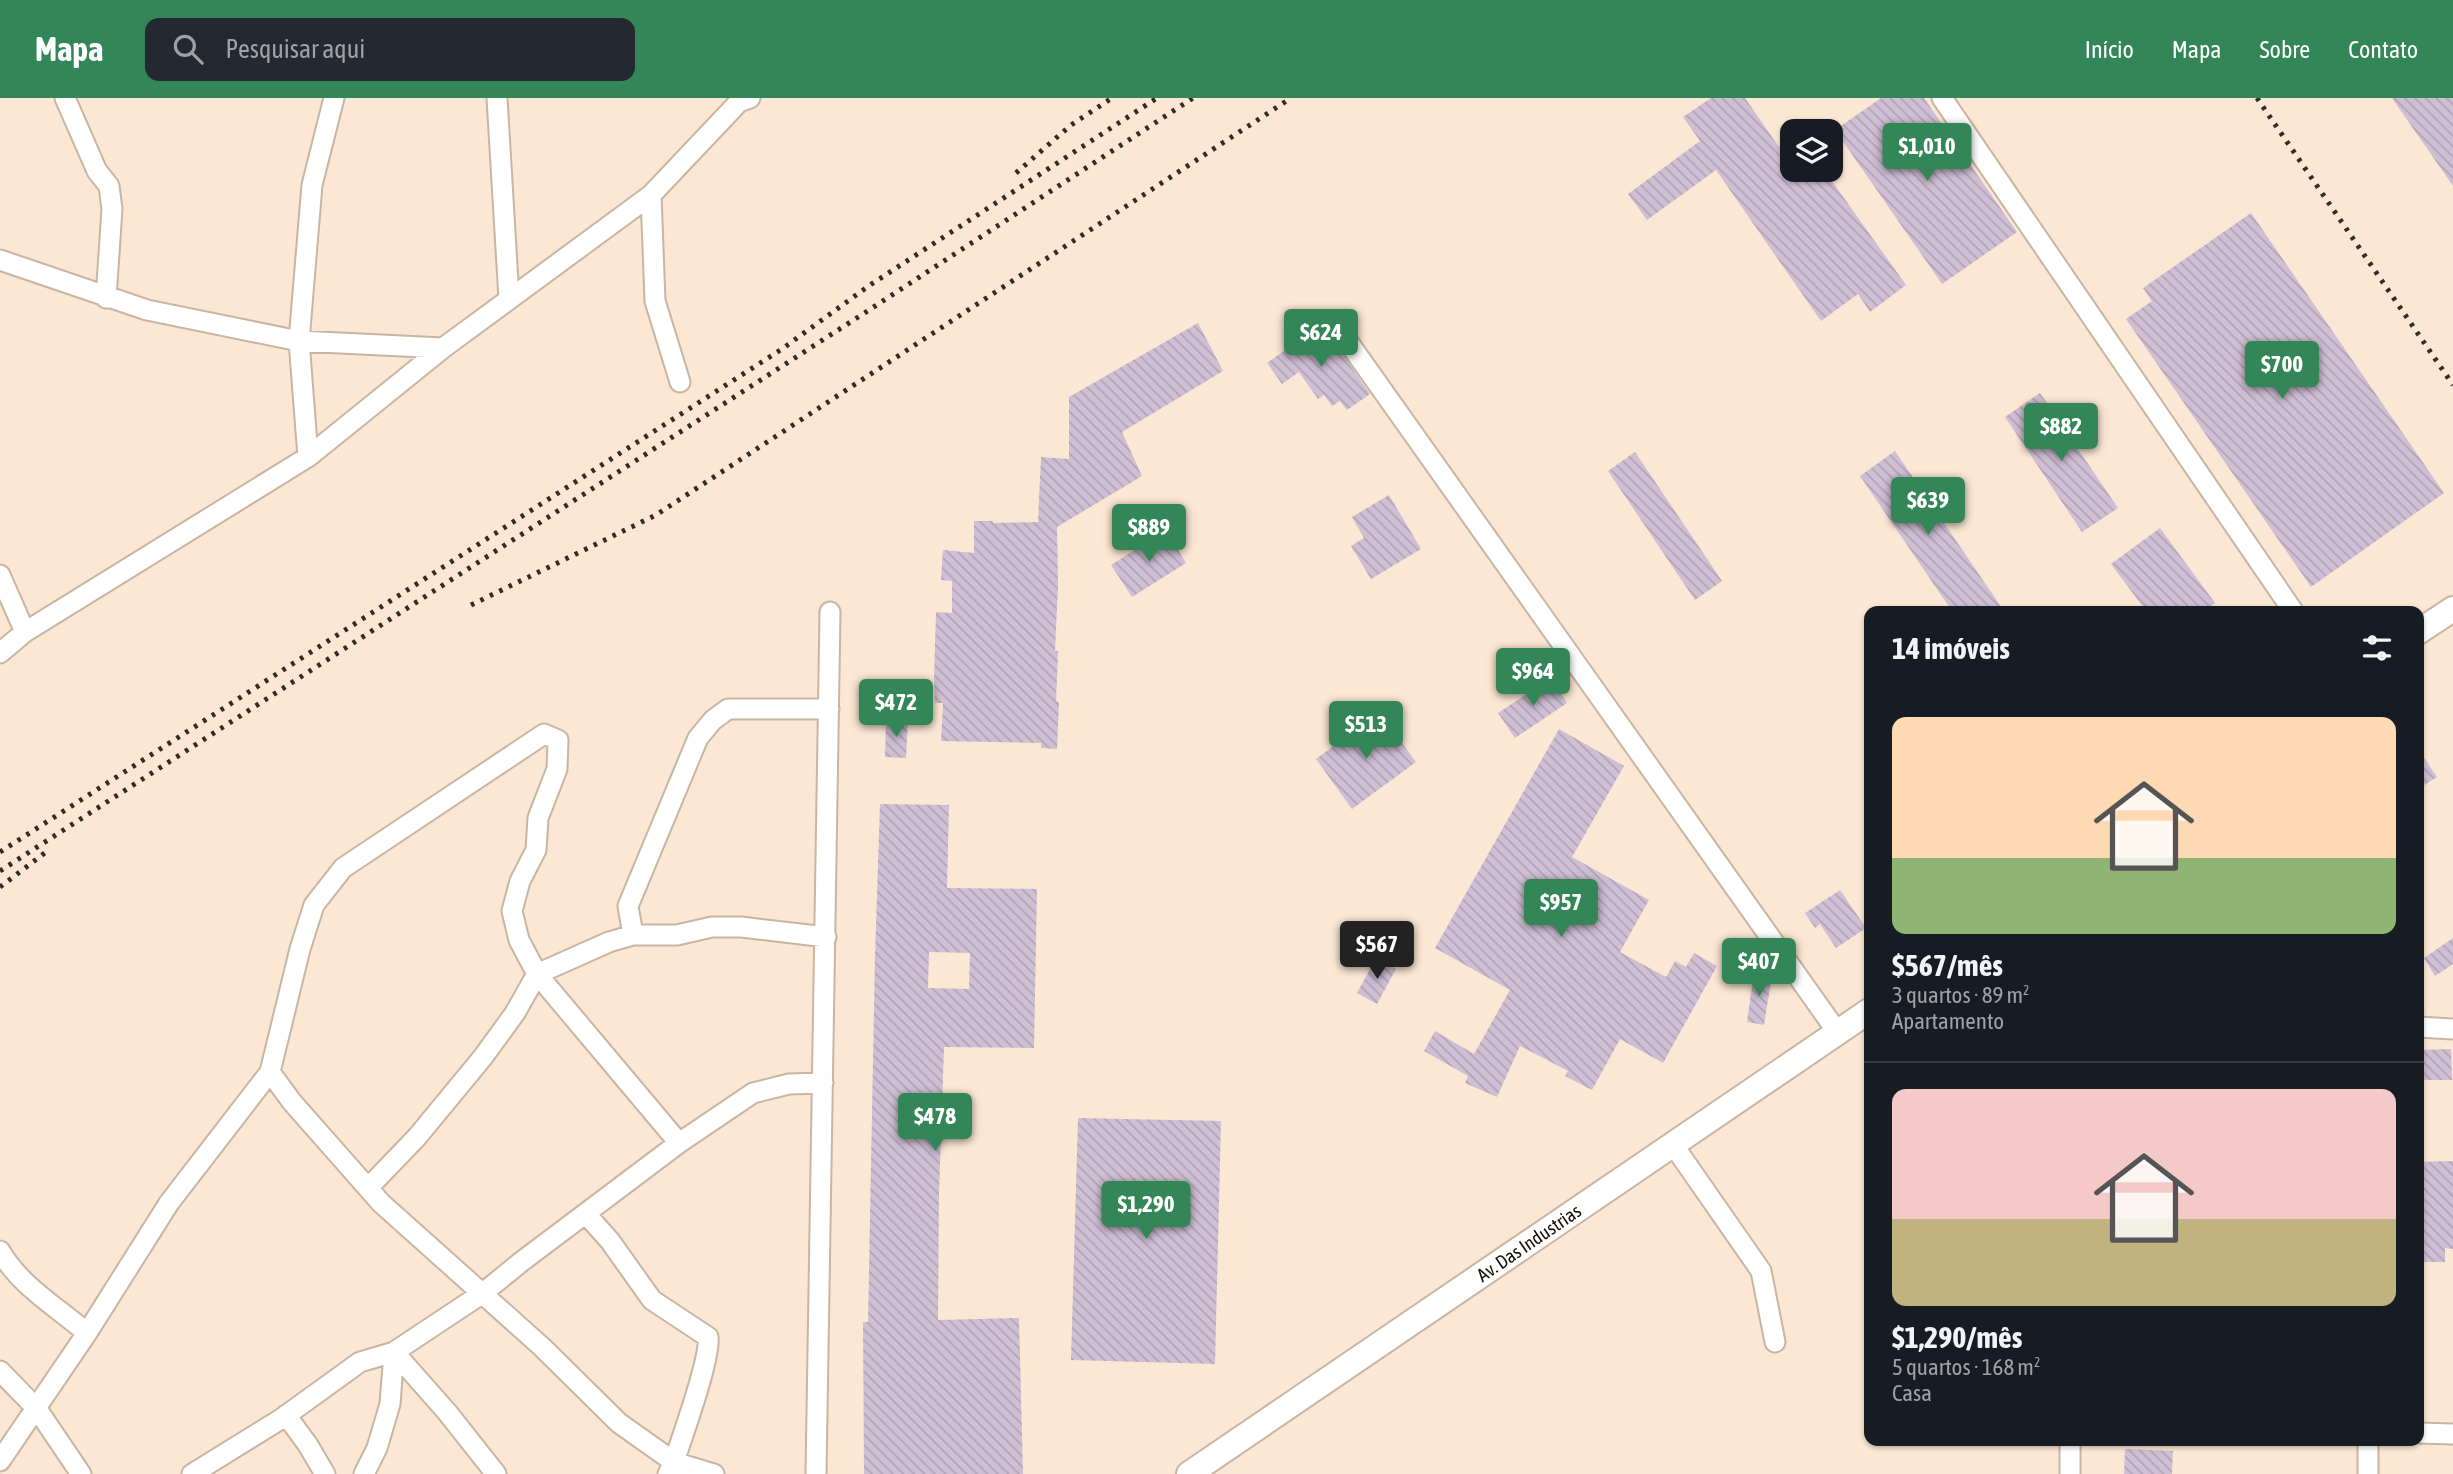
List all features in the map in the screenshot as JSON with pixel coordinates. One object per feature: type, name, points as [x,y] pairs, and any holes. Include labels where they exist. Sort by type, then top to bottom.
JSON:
[{"type":"main road","points":[[2424,628],[2453,609]]},
{"type":"main road","name":"Av. Das Industrias","points":[[1189,1474],[1864,1015]]},
{"type":"street","points":[[65,98],[97,171],[109,186],[112,209],[106,298]]},
{"type":"street","points":[[308,457],[299,341],[312,185],[334,98]]},
{"type":"street","points":[[497,98],[509,299]]},
{"type":"street","points":[[0,653],[24,632],[308,457],[443,348],[651,195],[739,102],[750,98]]},
{"type":"street","points":[[1942,98],[2290,606]]},
{"type":"street","points":[[651,195],[655,301],[680,382]]},
{"type":"street","points":[[0,260],[147,310],[299,341],[443,348]]},
{"type":"street","points":[[1334,322],[1838,1033]]},
{"type":"street","points":[[0,575],[24,632]]},
{"type":"street","points":[[816,1474],[830,612]]},
{"type":"street","points":[[634,935],[628,905],[698,738],[713,720],[729,709],[829,709]]},
{"type":"street","points":[[0,1461],[87,1333],[169,1203],[270,1072],[300,949],[314,905],[344,868],[544,734],[558,740],[557,768],[538,818],[536,850],[520,881],[512,911],[519,940],[537,974],[679,1143]]},
{"type":"street","points":[[368,1188],[417,1138],[483,1057],[515,1013],[537,974],[608,942],[634,935],[677,935],[712,928],[741,927],[825,937]]},
{"type":"street","points":[[2424,1027],[2453,1029]]},
{"type":"street","points":[[270,1072],[292,1102],[381,1203],[542,1347],[619,1423],[671,1468],[714,1474]]},
{"type":"street","points":[[192,1474],[286,1415],[360,1362],[394,1352],[482,1293],[679,1143],[754,1093],[789,1084],[823,1083]]},
{"type":"street","points":[[1674,1146],[1761,1271],[1775,1342]]},
{"type":"street","points":[[586,1214],[610,1241],[652,1300],[708,1337],[700,1376],[671,1468]]},
{"type":"street","points":[[0,1251],[24,1283],[87,1333]]},
{"type":"street","points":[[364,1474],[377,1448],[390,1404],[394,1352]]},
{"type":"street","points":[[394,1352],[447,1412],[496,1474]]},
{"type":"street","points":[[0,1371],[37,1409],[81,1474]]},
{"type":"street","points":[[286,1415],[325,1474]]},
{"type":"street","points":[[2424,1433],[2453,1434]]},
{"type":"street","points":[[2070,1446],[2070,1474]]},
{"type":"street","points":[[2368,1446],[2368,1474]]},
{"type":"building","points":[[1711,98],[1745,98],[1780,146],[1780,182],[1833,182],[1906,285],[1870,312],[1858,294],[1821,321],[1716,170],[1647,220],[1628,194],[1700,141],[1683,117]]},
{"type":"building","points":[[1881,98],[1924,98],[2017,232],[1942,284],[1843,142],[1843,124]]},
{"type":"building","points":[[2392,98],[2453,98],[2453,186]]},
{"type":"building","points":[[2251,213],[2444,493],[2311,587],[2126,319],[2152,301],[2143,288]]},
{"type":"building","points":[[1198,323],[1223,371],[1122,432],[1142,476],[1057,527],[1057,749],[1041,748],[1041,743],[941,741],[943,703],[935,703],[934,680],[936,612],[952,613],[952,581],[941,580],[943,550],[974,553],[974,521],[1038,522],[1041,457],[1069,459],[1069,397]]},
{"type":"building","points":[[1322,324],[1370,394],[1347,410],[1340,401],[1332,406],[1324,395],[1318,399],[1299,372],[1282,384],[1267,363]]},
{"type":"building","points":[[2040,393],[2118,508],[2082,532],[2005,417]]},
{"type":"building","points":[[1895,451],[2001,606],[1949,606],[1860,476]]},
{"type":"building","points":[[1635,452],[1722,581],[1695,600],[1608,471]]},
{"type":"building","points":[[1389,495],[1421,549],[1371,579],[1351,546],[1364,538],[1352,517]]},
{"type":"building","points":[[2160,528],[2215,603],[2211,606],[2142,606],[2111,564]]},
{"type":"building","points":[[1166,530],[1186,563],[1132,597],[1111,565]]},
{"type":"building","points":[[1551,678],[1567,703],[1515,738],[1498,713]]},
{"type":"building","points":[[1379,712],[1416,762],[1352,809],[1316,759]]},
{"type":"building","points":[[886,720],[908,721],[906,758],[885,757]]},
{"type":"building","points":[[1559,729],[1624,766],[1572,857],[1649,900],[1620,952],[1666,977],[1675,961],[1686,967],[1694,953],[1717,966],[1663,1063],[1620,1039],[1592,1090],[1565,1076],[1568,1071],[1520,1046],[1497,1097],[1465,1083],[1468,1076],[1424,1051],[1435,1031],[1474,1054],[1510,990],[1435,948]]},
{"type":"building","points":[[2424,758],[2437,777],[2424,785]]},
{"type":"building","points":[[880,804],[949,805],[947,888],[1037,889],[1034,1048],[944,1047],[939,1192],[938,1320],[1019,1318],[1023,1474],[864,1474],[863,1322],[868,1322]],"holes":[[[929,952],[970,953],[969,989],[928,988]]]},
{"type":"building","points":[[1840,890],[1864,925],[1864,929],[1836,948],[1820,924],[1815,928],[1805,913]]},
{"type":"building","points":[[2453,938],[2453,964],[2435,976],[2424,958]]},
{"type":"building","points":[[1376,958],[1396,969],[1377,1004],[1357,993]]},
{"type":"building","points":[[1754,972],[1772,975],[1764,1025],[1747,1022]]},
{"type":"building","points":[[2451,1049],[2452,1080],[2424,1080],[2424,1050]]},
{"type":"building","points":[[1078,1118],[1221,1121],[1215,1364],[1071,1360]]},
{"type":"building","points":[[2453,1161],[2453,1249],[2445,1248],[2445,1262],[2424,1262],[2424,1162]]},
{"type":"building","points":[[2125,1449],[2173,1451],[2172,1474],[2124,1474]]},
{"type":"railway","points":[[1016,173],[1071,125],[1112,98]]},
{"type":"railway","points":[[0,852],[782,349],[870,285],[1157,98]]},
{"type":"railway","points":[[0,871],[1193,98]]},
{"type":"railway","points":[[471,605],[656,515],[1291,98]]},
{"type":"railway","points":[[2257,98],[2453,385]]},
{"type":"railway","points":[[0,887],[50,849]]}]
